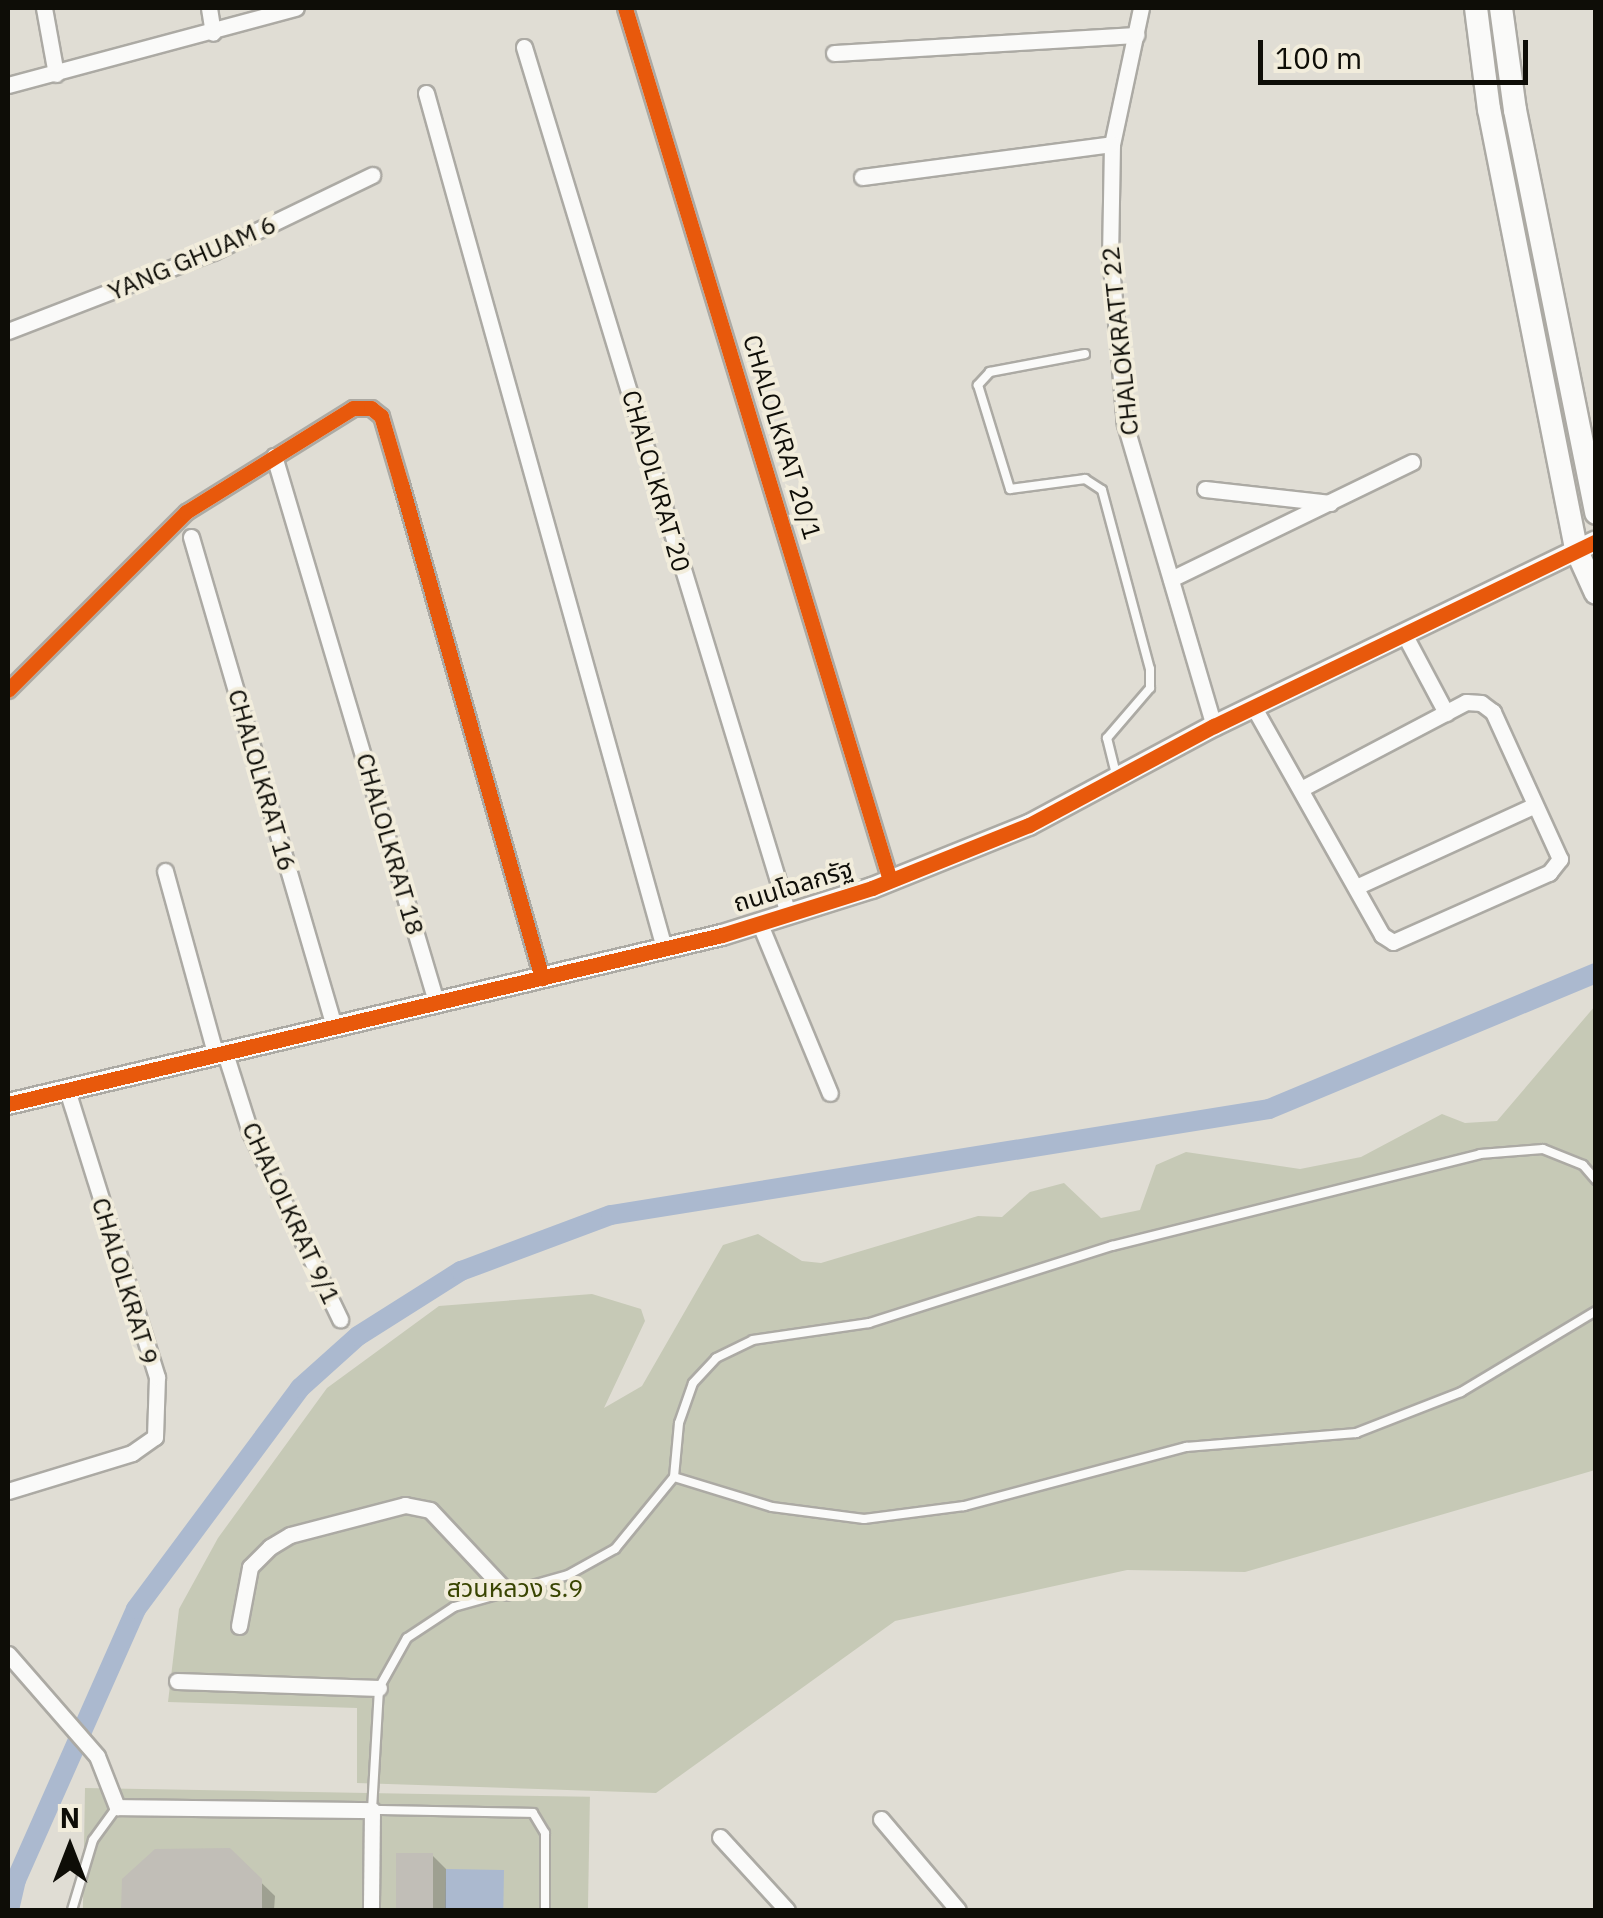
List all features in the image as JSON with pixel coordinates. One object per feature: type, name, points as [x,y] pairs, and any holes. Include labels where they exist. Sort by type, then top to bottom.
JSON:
[{"type":"main road","points":[[1476,8],[1489,109],[1596,593]]},
{"type":"main road","points":[[1502,8],[1514,110],[1596,513]]},
{"type":"street","points":[[44,8],[56,74]]},
{"type":"street","points":[[209,8],[214,33]]},
{"type":"street","points":[[8,85],[296,8]]},
{"type":"street","name":"CHALOLKRAT 20/1","points":[[626,8],[890,880]]},
{"type":"street","name":"CHALOKRATT 22","points":[[1142,8],[1112,144],[1110,254],[1124,424],[1214,726]]},
{"type":"street","points":[[834,53],[1136,35]]},
{"type":"street","name":"CHALOLKRAT 20","points":[[524,47],[788,914]]},
{"type":"street","points":[[426,92],[664,948]]},
{"type":"street","points":[[862,177],[1112,144]]},
{"type":"street","name":"YANG GHUAM 6","points":[[8,331],[212,252],[372,175]]},
{"type":"street","points":[[8,690],[142,550],[186,512],[353,408],[364,405],[381,416],[542,978]]},
{"type":"street","name":"CHALOLKRAT 18","points":[[274,456],[436,998]]},
{"type":"street","points":[[1171,579],[1412,462]]},
{"type":"street","points":[[1205,489],[1331,504]]},
{"type":"street","name":"CHALOLKRAT 16","points":[[191,537],[333,1023]]},
{"type":"street","name":"ถนนโฉลกรัฐ","points":[[8,1104],[436,998],[542,978],[664,948],[788,914],[890,880],[1029,825],[1253,706],[1586,545]]},
{"type":"street","points":[[1403,632],[1446,713]]},
{"type":"street","points":[[1253,706],[1382,935],[1408,941],[1556,866],[1559,845],[1534,806],[1494,712],[1466,702],[1301,788]]},
{"type":"street","points":[[1356,887],[1534,806]]},
{"type":"street","name":"CHALOLKRAT 9/1","points":[[165,872],[220,1051],[250,1132],[340,1319]]},
{"type":"street","points":[[760,922],[830,1094]]},
{"type":"street","name":"CHALOLKRAT 9","points":[[8,1491],[132,1453],[155,1437],[156,1377],[67,1089]]},
{"type":"street","points":[[239,1626],[250,1568],[270,1546],[290,1535],[405,1506],[430,1510],[507,1592]]},
{"type":"street","points":[[8,1654],[97,1756],[117,1807],[372,1810],[372,1910]]},
{"type":"street","points":[[177,1681],[379,1688]]},
{"type":"street","points":[[881,1819],[958,1910]]},
{"type":"street","points":[[720,1838],[787,1910]]},
{"type":"lane","points":[[1085,354],[990,372],[978,385],[1010,490],[1084,479],[1102,490],[1150,670],[1150,688],[1107,738],[1116,778]]},
{"type":"lane","points":[[546,1910],[545,1833],[533,1813],[372,1810],[379,1688],[407,1638],[454,1607],[568,1575],[615,1549],[674,1477],[678,1423],[693,1383],[716,1358],[753,1340],[869,1323],[1112,1246],[1480,1154],[1543,1149],[1583,1165],[1596,1180]]},
{"type":"lane","points":[[674,1477],[772,1507],[864,1519],[964,1506],[1186,1447],[1356,1433],[1461,1392],[1596,1311]]},
{"type":"lane","points":[[72,1910],[93,1840],[117,1807]]},
{"type":"green space","name":"สวนหลวง ร.9","points":[[1595,1006],[1595,1470],[1245,1572],[1127,1570],[895,1621],[656,1793],[357,1783],[357,1708],[168,1702],[179,1609],[218,1538],[327,1388],[439,1306],[592,1294],[641,1309],[645,1321],[604,1408],[642,1386],[723,1245],[758,1234],[802,1261],[821,1263],[978,1216],[1002,1217],[1030,1192],[1064,1183],[1101,1218],[1140,1210],[1156,1165],[1186,1152],[1300,1169],[1361,1157],[1442,1114],[1465,1123],[1497,1121]]},
{"type":"green space","points":[[85,1788],[590,1797],[588,1910],[83,1910]]},
{"type":"water","points":[[446,1869],[504,1870],[503,1910],[445,1910]]},
{"type":"building","points":[[230,1848],[262,1879],[262,1910],[121,1910],[122,1879],[155,1849]]},
{"type":"building","points":[[396,1853],[433,1853],[433,1910],[396,1910]]},
{"type":"waterway","points":[[9,1910],[16,1880],[136,1609],[300,1388],[358,1336],[461,1271],[611,1215],[1269,1109],[1596,973]]},
{"type":"cycle path","points":[[625,8],[890,880]]},
{"type":"cycle path","points":[[8,690],[186,512],[353,408],[371,408],[381,416],[542,978]]},
{"type":"cycle path","points":[[8,1104],[722,935],[872,888],[1029,825],[1214,726],[1596,541]]}]
